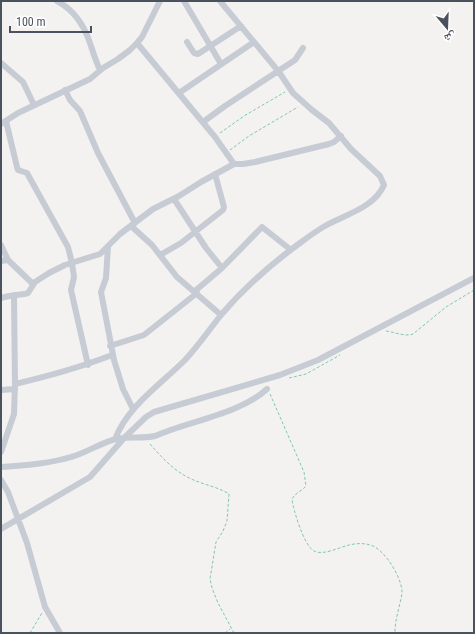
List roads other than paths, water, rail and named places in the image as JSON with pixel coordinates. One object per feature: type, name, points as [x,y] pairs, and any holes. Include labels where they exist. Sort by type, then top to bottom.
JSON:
[{"type":"street","points":[[57,1],[70,8],[86,32],[100,70]]},
{"type":"street","points":[[88,364],[70,290],[74,277],[72,263],[65,240],[26,174],[18,170],[16,167],[4,122],[34,105],[90,79],[100,70],[118,59],[138,43],[160,1]]},
{"type":"street","points":[[184,1],[221,64]]},
{"type":"street","points":[[115,439],[118,430],[133,409],[194,350],[221,315],[263,273],[291,250],[326,225],[354,213],[376,196],[383,188],[383,183],[380,176],[329,123],[304,104],[293,93],[279,72],[220,1]]},
{"type":"street","points":[[187,42],[194,53],[197,54],[241,26]]},
{"type":"street","points":[[179,93],[254,42]]},
{"type":"street","points":[[138,43],[215,137],[234,164]]},
{"type":"street","points":[[203,122],[225,106],[279,72],[295,60],[303,48]]},
{"type":"street","points":[[1,62],[23,82],[34,105]]},
{"type":"street","points":[[65,90],[70,100],[80,111],[98,153],[133,225],[152,245],[177,277],[221,315]]},
{"type":"street","points":[[1,298],[28,293],[33,284],[49,273],[72,263],[100,254],[120,234],[153,209],[174,199],[234,164],[255,162],[329,144],[341,136]]},
{"type":"street","points":[[160,255],[172,249],[223,210],[224,207],[215,174]]},
{"type":"street","points":[[174,199],[206,248],[222,268]]},
{"type":"street","points":[[110,346],[144,335],[196,292],[262,227],[291,250]]},
{"type":"street","points":[[1,245],[8,260],[33,284]]},
{"type":"street","points":[[108,246],[106,278],[101,292],[112,355],[123,389],[133,409]]},
{"type":"street","points":[[1,261],[8,260]]},
{"type":"street","points":[[1,529],[90,477],[125,437],[146,417],[154,412],[280,375],[318,360],[474,278]]},
{"type":"street","points":[[1,452],[14,414],[14,295]]},
{"type":"street","points":[[1,390],[88,364],[112,355]]},
{"type":"street","points":[[1,467],[70,458],[115,439],[125,437],[146,438],[243,405],[267,389]]},
{"type":"street","points":[[1,480],[8,492],[33,560],[45,607],[60,633]]}]
